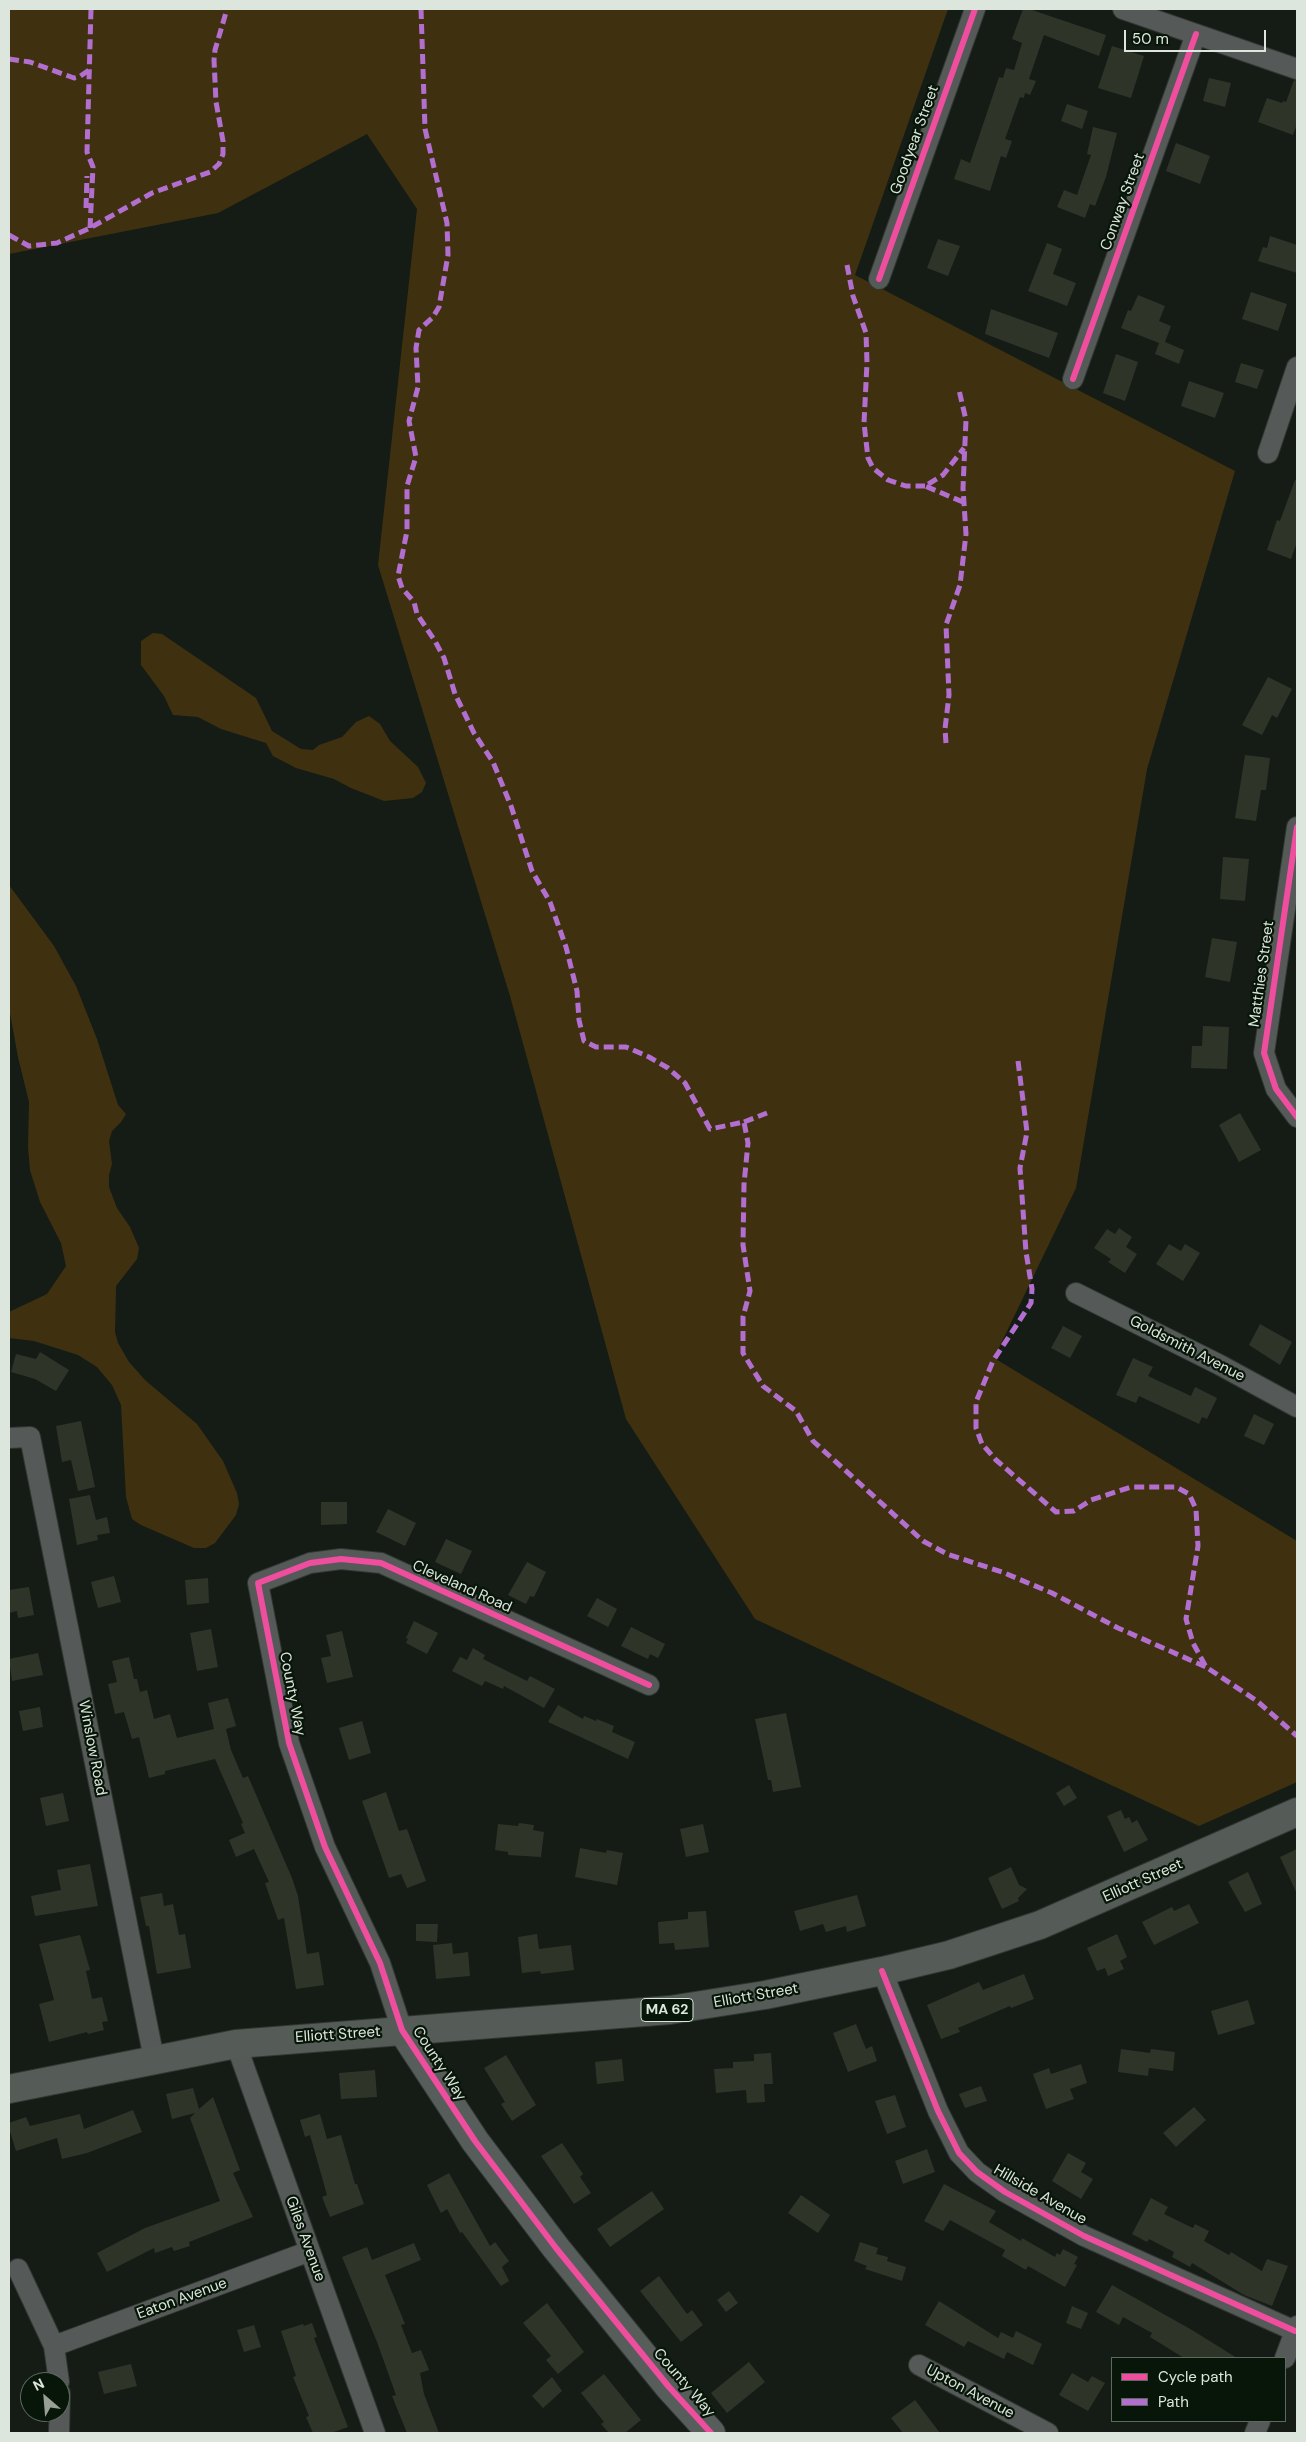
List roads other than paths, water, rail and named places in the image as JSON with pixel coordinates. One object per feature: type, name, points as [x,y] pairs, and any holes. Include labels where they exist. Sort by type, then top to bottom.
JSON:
[{"type":"main road","name":"Elliott Street","points":[[9,2089],[236,2044],[670,2010],[765,1996],[882,1971],[949,1955],[1040,1925],[1297,1812]]},
{"type":"street","name":"Goodyear Street","points":[[879,279],[975,9]]},
{"type":"street","points":[[1123,9],[1297,69]]},
{"type":"street","name":"Conway Street","points":[[1073,379],[1196,34]]},
{"type":"street","points":[[1268,453],[1297,367]]},
{"type":"street","name":"Matthies Street","points":[[1297,827],[1264,1053],[1276,1089],[1297,1117]]},
{"type":"street","name":"Goldsmith Avenue","points":[[1076,1293],[1220,1365],[1297,1407]]},
{"type":"street","name":"Winslow Road","points":[[9,1438],[30,1437],[154,2059]]},
{"type":"street","name":"Cleveland Road","points":[[258,1583],[310,1563],[341,1558],[381,1563],[649,1685]]},
{"type":"street","name":"County Way","points":[[258,1583],[289,1743],[325,1847],[380,1963],[402,2030],[475,2141],[550,2240],[669,2387],[711,2433]]},
{"type":"street","name":"Hillside Avenue","points":[[882,1971],[938,2112],[959,2153],[977,2172],[1004,2192],[1084,2236],[1296,2329]]},
{"type":"street","name":"Giles Avenue","points":[[236,2044],[375,2433]]},
{"type":"street","name":"Eaton Avenue","points":[[54,2346],[310,2251]]},
{"type":"street","points":[[18,2269],[54,2346],[58,2372]]},
{"type":"street","points":[[1285,2357],[1296,2329]]},
{"type":"street","name":"Upton Avenue","points":[[919,2364],[1048,2433]]}]
